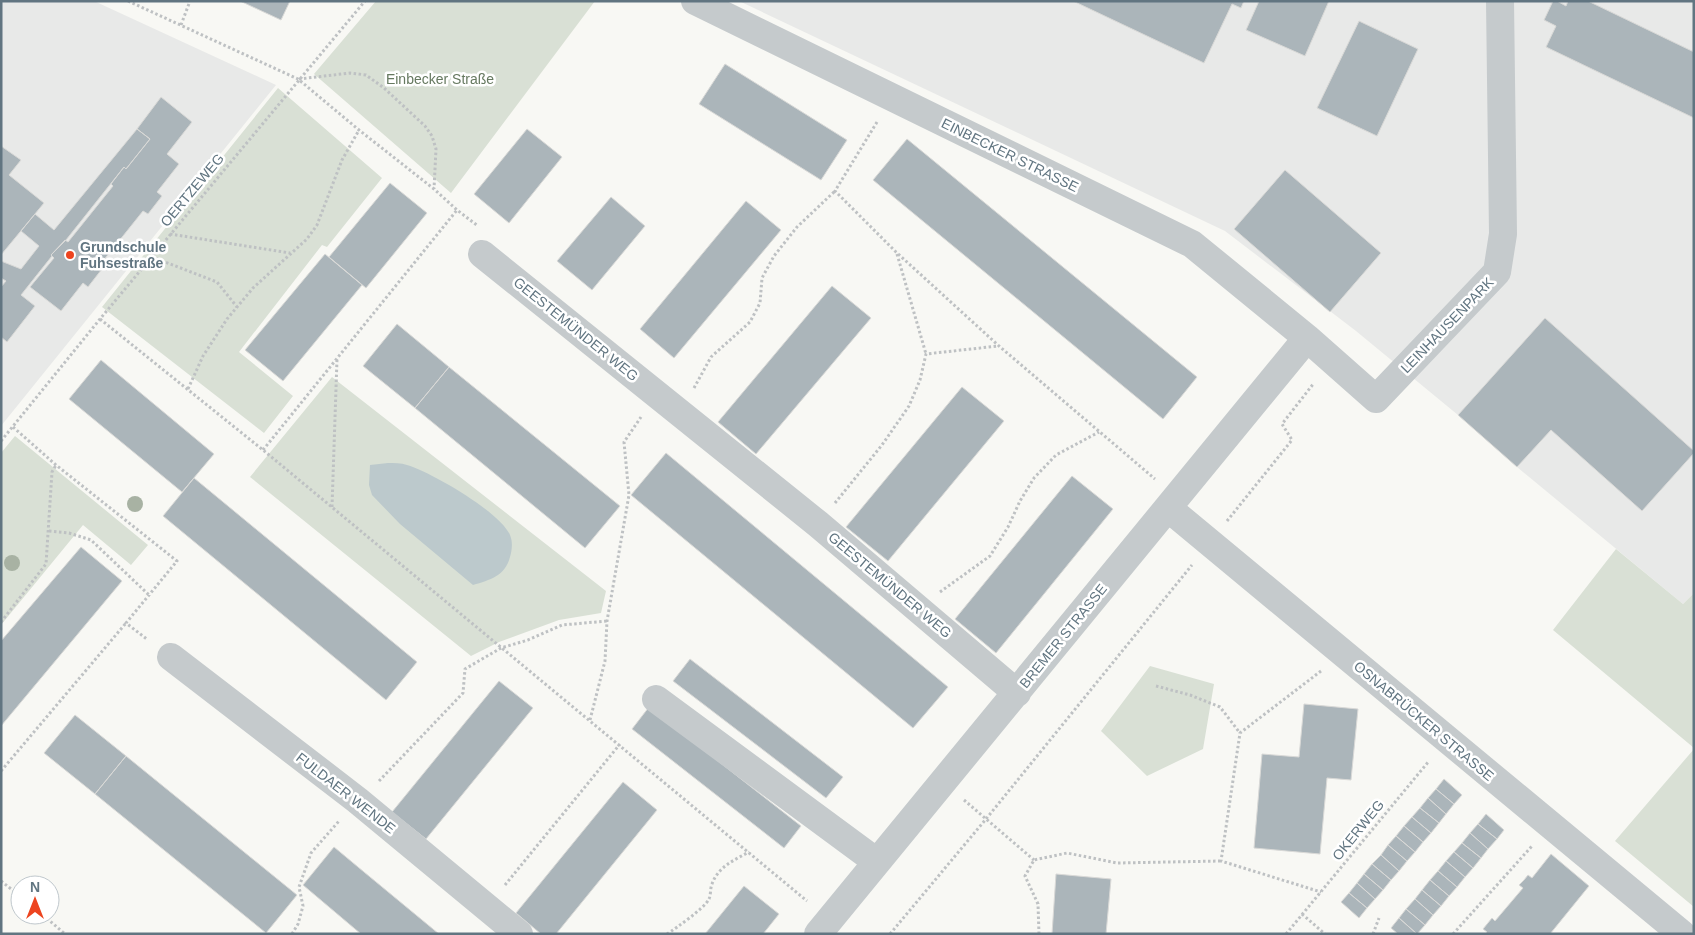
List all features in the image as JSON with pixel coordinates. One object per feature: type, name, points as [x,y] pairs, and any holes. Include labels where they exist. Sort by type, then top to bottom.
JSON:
[{"type":"street","name":"EINBECKER STRASSE","points":[[695,1],[1192,244],[1307,338]]},
{"type":"street","name":"LEINHAUSENPARK","points":[[1307,338],[1376,399],[1497,272],[1503,234],[1500,1]]},
{"type":"street","name":"GEESTEMÜNDER WEG","points":[[482,254],[818,524],[1017,693]]},
{"type":"street","name":"BREMER STRASSE","points":[[824,927],[1307,338]]},
{"type":"street","name":"OSNABRÜCKER STRASSE","points":[[1172,502],[1210,543],[1682,934]]},
{"type":"street","name":"FULDAER WENDE","points":[[171,657],[357,800],[519,934]]},
{"type":"street","points":[[656,699],[877,862]]},
{"type":"path","points":[[128,1],[298,79],[434,189],[457,210],[487,232],[482,254]]},
{"type":"path","points":[[181,25],[190,1]]},
{"type":"path","name":"OERTZEWEG","points":[[1,441],[298,79],[365,1]]},
{"type":"path","points":[[298,79],[350,73],[366,75],[384,88],[425,126],[432,136],[436,149],[434,189]]},
{"type":"path","points":[[590,720],[605,661],[607,620],[628,495],[624,442],[667,401],[694,388],[711,357],[750,322],[760,303],[762,278],[774,256],[797,227],[835,191],[893,98]]},
{"type":"path","points":[[188,390],[203,356],[227,319],[253,288],[306,239],[317,225],[342,160],[359,130]]},
{"type":"path","points":[[835,191],[896,252],[999,346],[1099,432],[1172,502]]},
{"type":"path","points":[[263,450],[457,210]]},
{"type":"path","points":[[170,234],[291,253]]},
{"type":"path","points":[[818,524],[882,445],[909,406],[920,380],[926,354],[896,252]]},
{"type":"path","points":[[152,257],[217,282],[237,307]]},
{"type":"path","points":[[100,319],[263,450],[749,852],[824,927]]},
{"type":"path","points":[[926,354],[999,346]]},
{"type":"path","points":[[332,507],[337,358]]},
{"type":"path","points":[[890,934],[986,819],[1292,440],[1282,424],[1332,361]]},
{"type":"path","points":[[1,771],[177,561],[12,427]]},
{"type":"path","points":[[917,609],[990,556],[1034,478],[1056,455],[1099,432]]},
{"type":"path","points":[[1,622],[46,564],[52,472],[56,464]]},
{"type":"path","points":[[49,531],[70,533],[91,540],[149,595]]},
{"type":"path","points":[[292,934],[298,924],[303,906],[299,887],[311,853],[357,800],[368,792],[463,693],[464,669],[501,648],[528,640],[562,625],[607,620]]},
{"type":"path","points":[[126,623],[171,657]]},
{"type":"path","points":[[1221,861],[1240,733],[1344,654]]},
{"type":"path","points":[[1156,686],[1190,695],[1220,707],[1240,733]]},
{"type":"path","name":"OKERWEG","points":[[1286,934],[1446,740]]},
{"type":"path","points":[[487,907],[620,744]]},
{"type":"path","points":[[986,819],[1034,860]]},
{"type":"path","points":[[1453,934],[1550,825]]},
{"type":"path","points":[[667,934],[695,913],[709,899],[711,886],[716,874],[728,863],[749,852]]},
{"type":"path","points":[[1039,934],[1038,904],[1025,876],[1034,860],[1067,852],[1117,863],[1221,861],[1322,892]]},
{"type":"path","points":[[1302,914],[1325,934]]},
{"type":"path","points":[[1373,934],[1379,918]]},
{"type":"path","points":[[54,925],[65,934]]},
{"type":"shaded area","name":"Grundschule Fuhsestraße","points":[[1,1],[94,1],[276,85],[1,426]]},
{"type":"shaded area","points":[[739,1],[1694,1],[1694,593],[1683,604],[1356,331],[1225,231]]},
{"type":"shaded area","points":[[400,463],[418,469],[448,484],[493,515],[504,526],[512,540],[508,563],[501,573],[491,579],[473,585],[400,524],[372,495],[369,485],[370,465]]},
{"type":"green space","name":"Einbecker Straße","points":[[376,1],[595,1],[451,193],[314,74]]},
{"type":"green space","points":[[278,88],[382,178],[327,247],[322,245],[239,352],[293,396],[264,433],[102,307]]},
{"type":"green space","points":[[332,377],[606,591],[601,613],[559,620],[499,642],[471,656],[250,477]]},
{"type":"green space","points":[[15,436],[148,545],[131,565],[83,525],[1,625],[1,453]]},
{"type":"green space","points":[[1616,549],[1683,604],[1694,593],[1694,748],[1553,630]]},
{"type":"green space","points":[[1150,666],[1214,684],[1203,749],[1147,776],[1101,731]]},
{"type":"green space","points":[[1694,749],[1694,907],[1615,841]]},
{"type":"building","points":[[240,1],[290,1],[281,20]]},
{"type":"building","points":[[1073,1],[1244,1],[1241,8],[1232,4],[1204,63]]},
{"type":"building","points":[[1259,1],[1329,1],[1305,56],[1246,30]]},
{"type":"building","points":[[1553,1],[1566,6],[1568,1],[1588,1],[1694,52],[1694,118],[1546,47],[1556,26],[1544,20]]},
{"type":"building","points":[[1359,21],[1418,49],[1377,136],[1317,108]]},
{"type":"building","points":[[725,64],[847,140],[821,180],[699,104]]},
{"type":"building","points":[[161,97],[192,122],[167,154],[179,164],[157,192],[162,196],[148,214],[143,211],[99,266],[102,269],[88,287],[83,283],[61,311],[30,287],[54,258],[51,255],[65,240],[68,242],[113,186],[111,184],[124,167],[126,169],[150,139],[137,129]]},
{"type":"building","points":[[137,129],[150,139],[126,169],[124,167],[66,240],[51,255],[21,295],[35,306],[7,342],[1,337],[1,287],[6,281],[1,278],[1,261],[21,269],[39,246],[21,231],[35,214],[54,230]]},
{"type":"building","points":[[527,129],[562,157],[509,223],[474,194]]},
{"type":"building","points":[[907,139],[1197,377],[1163,419],[873,180]]},
{"type":"building","points":[[1,146],[21,160],[9,175],[44,203],[1,255]]},
{"type":"building","points":[[1285,170],[1381,253],[1330,312],[1234,229]]},
{"type":"building","points":[[390,183],[427,213],[366,288],[329,257]]},
{"type":"building","points":[[611,197],[645,226],[592,290],[557,261]]},
{"type":"building","points":[[746,201],[781,230],[674,358],[640,329]]},
{"type":"building","points":[[325,254],[362,285],[283,381],[245,350]]},
{"type":"building","points":[[832,286],[871,318],[756,454],[718,422]]},
{"type":"building","points":[[1545,318],[1694,451],[1642,511],[1551,430],[1517,467],[1458,415]]},
{"type":"building","points":[[397,324],[449,367],[415,408],[363,366]]},
{"type":"building","points":[[101,360],[214,454],[182,492],[69,399]]},
{"type":"building","points":[[449,367],[620,506],[585,548],[415,408]]},
{"type":"building","points":[[962,387],[1004,421],[888,561],[846,527]]},
{"type":"building","points":[[666,453],[948,687],[913,728],[631,495]]},
{"type":"building","points":[[1072,476],[1113,509],[996,653],[955,619]]},
{"type":"building","points":[[194,478],[417,662],[386,700],[163,516]]},
{"type":"building","points":[[81,547],[122,581],[1,726],[1,641]]},
{"type":"building","points":[[690,659],[843,777],[826,798],[673,681]]},
{"type":"building","points":[[499,681],[533,708],[426,839],[392,812]]},
{"type":"building","points":[[1304,704],[1358,709],[1351,780],[1327,778],[1320,854],[1254,848],[1262,754],[1299,757]]},
{"type":"building","points":[[649,707],[801,826],[784,848],[632,729]]},
{"type":"building","points":[[75,715],[126,756],[95,794],[44,753]]},
{"type":"building","points":[[126,756],[297,895],[266,933],[95,794]]},
{"type":"building","points":[[1444,779],[1462,795],[1454,804],[1436,789]]},
{"type":"building","points":[[623,782],[657,810],[556,934],[541,934],[516,913]]},
{"type":"building","points":[[1436,789],[1454,804],[1446,814],[1428,798]]},
{"type":"building","points":[[1428,798],[1446,814],[1439,823],[1420,808]]},
{"type":"building","points":[[1420,808],[1439,823],[1431,833],[1412,817]]},
{"type":"building","points":[[1486,814],[1504,830],[1497,839],[1478,824]]},
{"type":"building","points":[[1412,817],[1431,833],[1423,842],[1404,826]]},
{"type":"building","points":[[1478,824],[1497,839],[1488,849],[1470,833]]},
{"type":"building","points":[[1404,826],[1423,842],[1415,852],[1396,836]]},
{"type":"building","points":[[1470,833],[1488,849],[1481,858],[1462,843]]},
{"type":"building","points":[[1396,836],[1415,852],[1407,861],[1388,845]]},
{"type":"building","points":[[1462,843],[1481,858],[1473,868],[1454,852]]},
{"type":"building","points":[[1388,845],[1407,861],[1399,871],[1381,855]]},
{"type":"building","points":[[334,847],[439,934],[361,934],[303,885]]},
{"type":"building","points":[[1454,852],[1473,868],[1465,877],[1446,861]]},
{"type":"building","points":[[1551,854],[1589,886],[1550,934],[1485,934],[1487,932],[1483,929],[1492,918],[1495,921],[1523,888],[1519,885],[1528,875],[1532,878]]},
{"type":"building","points":[[1381,855],[1399,871],[1391,880],[1372,864]]},
{"type":"building","points":[[1446,861],[1465,877],[1457,887],[1438,871]]},
{"type":"building","points":[[1372,864],[1391,880],[1383,890],[1364,874]]},
{"type":"building","points":[[1438,871],[1457,887],[1449,896],[1430,880]]},
{"type":"building","points":[[1056,874],[1111,879],[1106,934],[1052,934]]},
{"type":"building","points":[[1364,874],[1383,890],[1375,899],[1357,883]]},
{"type":"building","points":[[1430,880],[1449,896],[1441,906],[1422,890]]},
{"type":"building","points":[[1357,883],[1375,899],[1367,908],[1349,893]]},
{"type":"building","points":[[744,886],[779,914],[763,934],[705,934]]},
{"type":"building","points":[[1422,890],[1441,906],[1433,915],[1415,899]]},
{"type":"building","points":[[1349,893],[1367,908],[1359,918],[1341,902]]},
{"type":"building","points":[[1415,899],[1433,915],[1425,925],[1406,909]]},
{"type":"building","points":[[1406,909],[1425,925],[1417,934],[1399,918]]},
{"type":"building","points":[[1399,918],[1417,934],[1398,934],[1391,928]]},
{"type":"place","name":"Grundschule Fuhsestraße","points":[[70,255]]}]
